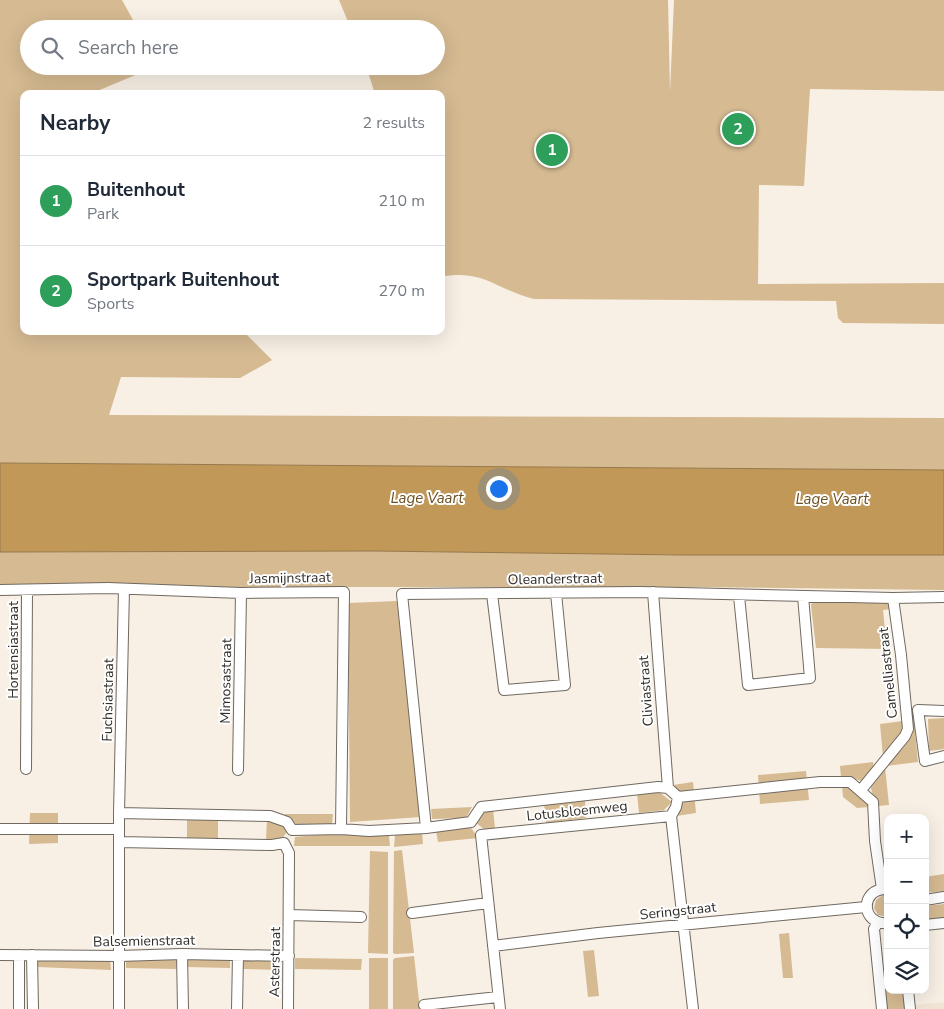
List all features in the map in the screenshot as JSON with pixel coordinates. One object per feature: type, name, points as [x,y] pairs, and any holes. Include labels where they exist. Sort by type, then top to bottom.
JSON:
[{"type":"street","name":"Jasmijnstraat","points":[[0,590],[124,589],[241,593],[344,592],[341,829]]},
{"type":"street","name":"Fuchsiastraat","points":[[119,813],[124,589]]},
{"type":"street","name":"Hortensiastraat","points":[[26,769],[27,590]]},
{"type":"street","name":"Oleanderstraat","points":[[426,828],[402,594],[653,592],[739,596],[893,598],[944,596]]},
{"type":"street","name":"Cliviastraat","points":[[653,592],[668,788]]},
{"type":"street","name":"Mimosastraat","points":[[238,770],[241,593]]},
{"type":"street","points":[[492,594],[504,690],[565,685],[556,593]]},
{"type":"street","points":[[739,596],[748,685],[810,678],[803,596]]},
{"type":"street","name":"Camelliastraat","points":[[861,790],[905,736],[908,729],[893,598]]},
{"type":"street","points":[[944,711],[918,710],[925,760],[944,756]]},
{"type":"street","points":[[668,788],[678,797],[820,782],[850,782],[873,802],[875,841],[884,884]]},
{"type":"street","name":"Lotusbloemweg","points":[[472,822],[481,807],[658,787],[668,788]]},
{"type":"street","points":[[678,797],[676,807],[671,816],[693,1009]]},
{"type":"street","points":[[119,1009],[119,813],[270,816],[286,822],[292,830]]},
{"type":"street","name":"Lotusbloemweg","points":[[481,835],[671,816]]},
{"type":"street","points":[[292,830],[341,829],[369,831],[426,828],[472,822],[481,835],[500,1009]]},
{"type":"street","points":[[0,829],[119,828]]},
{"type":"street","points":[[120,842],[272,844],[284,843],[292,830]]},
{"type":"street","name":"Asterstraat","points":[[284,843],[289,853],[288,1009]]},
{"type":"street","points":[[882,1009],[874,929],[883,922],[870,916],[866,907],[872,893],[884,889]]},
{"type":"street","points":[[929,899],[944,897]]},
{"type":"street","points":[[412,913],[488,903]]},
{"type":"street","name":"Seringstraat","points":[[493,946],[684,924],[866,907]]},
{"type":"street","name":"Asterstraat","points":[[289,914],[361,917]]},
{"type":"street","points":[[929,925],[944,923]]},
{"type":"street","points":[[182,954],[183,1009]]},
{"type":"street","name":"Balsemienstraat","points":[[0,955],[119,956],[182,954],[289,956]]},
{"type":"street","points":[[19,955],[19,1009]]},
{"type":"street","points":[[32,955],[33,1009]]},
{"type":"street","points":[[237,1009],[238,955]]},
{"type":"street","points":[[908,994],[910,1009]]},
{"type":"street","points":[[424,1005],[498,997]]},
{"type":"shaded area","points":[[0,0],[122,0],[133,20],[20,20],[20,75],[135,75],[100,90],[20,90],[20,335],[247,335],[272,360],[240,378],[121,377],[109,415],[944,418],[944,470],[0,463]]},
{"type":"shaded area","points":[[339,0],[668,0],[670,92],[674,0],[944,0],[944,91],[810,89],[804,186],[759,185],[758,284],[944,283],[944,324],[843,323],[838,318],[836,301],[534,299],[471,276],[445,276],[445,90],[374,90],[369,75],[445,75],[445,20],[347,20]]},
{"type":"shaded area","points":[[374,551],[682,555],[944,555],[944,590],[690,587],[0,587],[0,552]]},
{"type":"shaded area","points":[[814,599],[888,601],[891,609],[883,610],[887,649],[816,648],[811,605]]},
{"type":"shaded area","points":[[397,601],[421,817],[350,822],[348,603]]},
{"type":"shaded area","points":[[944,718],[944,749],[929,751],[928,719]]},
{"type":"shaded area","points":[[903,721],[904,730],[883,757],[880,724]]},
{"type":"shaded area","points":[[914,721],[918,762],[886,766],[911,722]]},
{"type":"shaded area","points":[[873,762],[874,768],[866,779],[861,781],[850,777],[841,777],[840,766]]},
{"type":"shaded area","points":[[885,767],[889,805],[878,806],[871,787]]},
{"type":"shaded area","points":[[806,771],[809,800],[760,804],[758,775]]},
{"type":"shaded area","points":[[693,782],[696,813],[676,816],[681,794],[673,785]]},
{"type":"shaded area","points":[[842,786],[850,788],[858,794],[869,807],[857,808],[843,797]]},
{"type":"shaded area","points":[[659,792],[672,802],[664,810],[639,813],[637,793]]},
{"type":"shaded area","points":[[585,799],[586,818],[546,823],[544,804]]},
{"type":"shaded area","points":[[472,807],[466,818],[432,819],[431,809]]},
{"type":"shaded area","points":[[493,809],[495,828],[484,829],[476,823],[483,810]]},
{"type":"shaded area","points":[[30,813],[58,813],[58,843],[29,844]]},
{"type":"shaded area","points":[[284,814],[333,814],[332,824],[296,824]]},
{"type":"shaded area","points":[[218,819],[218,838],[187,839],[187,820]]},
{"type":"shaded area","points":[[267,819],[284,826],[287,832],[281,840],[266,840]]},
{"type":"shaded area","points":[[467,827],[472,829],[478,838],[438,842],[436,831]]},
{"type":"shaded area","points":[[422,832],[423,844],[394,847],[395,835]]},
{"type":"shaded area","points":[[339,833],[389,836],[390,846],[294,846],[295,837]]},
{"type":"shaded area","points":[[402,850],[414,953],[395,954],[393,953],[394,851]]},
{"type":"shaded area","points":[[370,851],[388,852],[388,954],[368,953]]},
{"type":"shaded area","points":[[944,874],[944,891],[929,893],[929,876]]},
{"type":"shaded area","points":[[884,895],[884,916],[878,915],[874,908],[876,900]]},
{"type":"shaded area","points":[[944,904],[944,919],[929,921],[929,906]]},
{"type":"shaded area","points":[[789,933],[793,978],[783,978],[779,934]]},
{"type":"shaded area","points":[[594,950],[599,996],[588,997],[583,951]]},
{"type":"shaded area","points":[[414,956],[420,1009],[393,1009],[393,960],[395,958]]},
{"type":"shaded area","points":[[37,958],[110,958],[111,970],[37,967]]},
{"type":"shaded area","points":[[126,958],[177,958],[176,969],[126,968]]},
{"type":"shaded area","points":[[187,958],[230,960],[230,968],[187,967]]},
{"type":"shaded area","points":[[295,958],[362,959],[361,970],[295,969]]},
{"type":"shaded area","points":[[369,958],[388,958],[388,1009],[369,1009]]},
{"type":"shaded area","points":[[244,959],[279,961],[281,970],[243,969]]},
{"type":"shaded area","points":[[885,994],[903,994],[905,1009],[886,1009]]},
{"type":"shaded area","points":[[944,1002],[944,1009],[916,1009],[916,1005]]},
{"type":"water","name":"Lage Vaart","points":[[0,463],[944,470],[944,555],[682,555],[374,551],[0,552]]},
{"type":"place","name":"Sportpark Buitenhout","points":[[738,129]]},
{"type":"place","name":"Buitenhout","points":[[552,150]]}]
